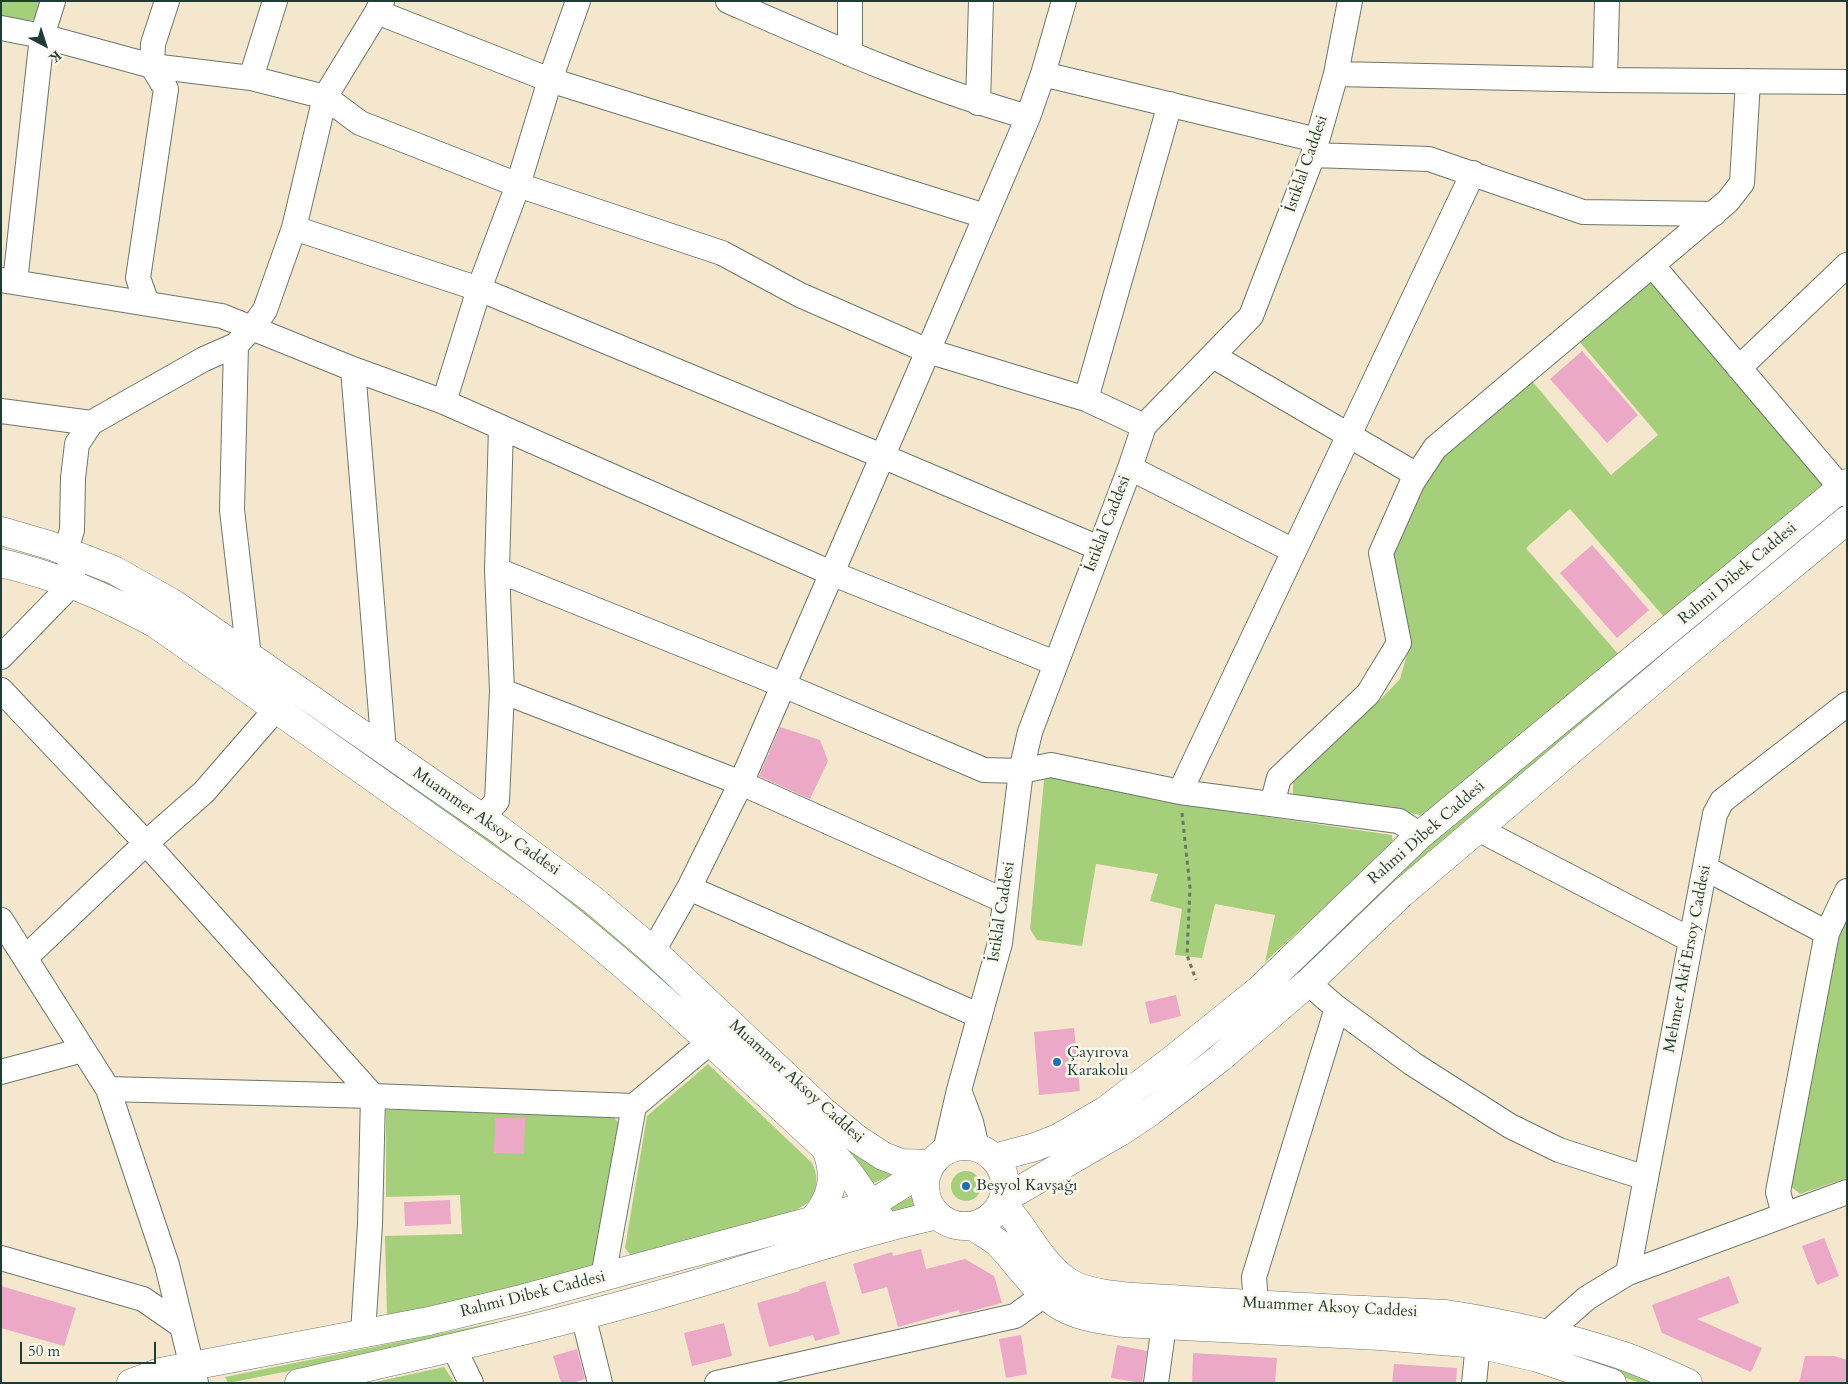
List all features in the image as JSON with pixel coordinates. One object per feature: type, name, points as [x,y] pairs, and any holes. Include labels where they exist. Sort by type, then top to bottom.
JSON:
[{"type":"main road","name":"Rahmi Dibek Caddesi","points":[[131,1383],[160,1372],[194,1374],[362,1333],[447,1317],[603,1277],[870,1205],[934,1164],[958,1146],[986,1153],[1035,1147],[1058,1138],[1106,1110],[1259,990],[1420,835],[1845,488]]},
{"type":"main road","name":"Rahmi Dibek Caddesi","points":[[973,1226],[985,1222],[995,1214],[1003,1201],[1112,1137],[1150,1112],[1219,1059],[1308,983],[1401,894],[1675,662],[1847,520]]},
{"type":"main road","name":"Muammer Aksoy Caddesi","points":[[1,531],[66,551],[114,570],[174,604],[559,873],[653,951],[823,1111],[856,1139],[883,1156],[902,1163],[934,1164]]},
{"type":"main road","points":[[1,563],[72,584],[106,598],[156,624],[566,916],[710,1042],[846,1168],[887,1227]]},
{"type":"main road","points":[[813,1220],[824,1207],[830,1190],[832,1163],[826,1149]]},
{"type":"main road","points":[[986,1153],[1001,1167],[1005,1177],[1006,1188],[1003,1201]]},
{"type":"main road","points":[[934,1164],[924,1189],[927,1200],[937,1215],[956,1226],[973,1226],[998,1243],[1028,1280],[1044,1295],[1059,1305],[1080,1314],[1100,1320],[1123,1323],[1380,1336],[1478,1344],[1538,1358],[1612,1383]]},
{"type":"main road","name":"Muammer Aksoy Caddesi","points":[[1003,1201],[1042,1258],[1067,1281],[1081,1288],[1114,1295],[1446,1314],[1516,1326],[1621,1355],[1688,1383]]},
{"type":"main road","name":"Rahmi Dibek Caddesi","points":[[299,1383],[454,1348],[583,1315],[665,1293],[887,1227],[937,1215]]},
{"type":"street","points":[[53,1],[42,36],[8,281],[222,316],[253,327],[353,369],[444,402],[831,573],[1055,664]]},
{"type":"street","points":[[147,303],[138,278],[166,88],[152,66],[153,44],[168,1]]},
{"type":"street","points":[[250,78],[275,1]]},
{"type":"street","points":[[444,402],[478,289],[518,185],[550,80],[578,1]]},
{"type":"street","points":[[728,1],[850,54],[978,104],[1028,118]]},
{"type":"street","points":[[850,1],[850,54]]},
{"type":"street","points":[[978,104],[981,1]]},
{"type":"street","points":[[653,951],[689,888],[741,783],[928,351],[1028,118],[1064,1]]},
{"type":"street","name":"İstiklal Caddesi","points":[[934,1164],[959,1090],[1000,943],[1021,771],[1030,732],[1130,468],[1144,426],[1251,316],[1315,148],[1336,74],[1350,1]]},
{"type":"street","points":[[1605,80],[1607,1]]},
{"type":"street","points":[[1,657],[72,584],[73,574],[66,551],[72,530],[73,478],[77,444],[91,423],[204,359],[236,345],[253,327],[265,310],[294,228],[325,97],[380,7],[550,80],[985,216]]},
{"type":"street","points":[[1,28],[42,36],[152,66],[250,78],[325,97],[360,123],[518,185],[722,253],[800,295],[928,351],[1086,398],[1144,426]]},
{"type":"street","points":[[1043,74],[1170,104],[1315,148],[1428,159],[1583,212],[1714,214]]},
{"type":"street","points":[[1336,74],[1605,80],[1847,82]]},
{"type":"street","points":[[1272,804],[1279,778],[1368,694],[1399,643],[1381,552],[1417,475],[1435,448],[1728,201],[1742,183],[1748,81]]},
{"type":"street","points":[[1086,398],[1170,104]]},
{"type":"street","points":[[1180,792],[1473,173]]},
{"type":"street","points":[[294,228],[478,289],[1099,548]]},
{"type":"street","points":[[1739,368],[1847,265]]},
{"type":"street","points":[[1653,266],[1739,368],[1845,488]]},
{"type":"street","points":[[236,345],[232,510],[249,657]]},
{"type":"street","points":[[1213,356],[1417,475]]},
{"type":"street","points":[[353,369],[384,751]]},
{"type":"street","points":[[1,410],[91,423]]},
{"type":"street","points":[[482,818],[497,801],[502,691],[498,570],[501,427]]},
{"type":"street","points":[[1130,468],[1294,551]]},
{"type":"street","points":[[498,570],[783,685],[984,770],[1021,771],[1051,765],[1180,792],[1399,821],[1420,835]]},
{"type":"street","points":[[1,690],[146,843],[373,1096],[370,1224],[362,1333]]},
{"type":"street","points":[[502,691],[741,783],[1005,900]]},
{"type":"street","name":"Mehmet Akif Ersoy Caddesi","points":[[1628,1273],[1715,814],[1722,802],[1847,704]]},
{"type":"street","points":[[25,958],[146,843],[204,792],[276,709]]},
{"type":"street","points":[[1478,830],[1691,940]]},
{"type":"street","points":[[1705,868],[1827,933]]},
{"type":"street","points":[[689,888],[980,1016]]},
{"type":"street","points":[[1784,1214],[1778,1192],[1827,933],[1847,891]]},
{"type":"street","points":[[1,920],[108,1089],[167,1265],[194,1374]]},
{"type":"street","points":[[1308,983],[1337,1008],[1413,1064],[1510,1126],[1559,1150],[1646,1178]]},
{"type":"street","points":[[1256,1304],[1254,1277],[1337,1008]]},
{"type":"street","points":[[603,1277],[634,1106],[710,1042]]},
{"type":"street","points":[[1,1072],[83,1050]]},
{"type":"street","points":[[108,1089],[373,1096],[634,1106]]},
{"type":"street","points":[[959,1090],[971,1122],[986,1153]]},
{"type":"street","points":[[1546,1334],[1587,1298],[1628,1273],[1847,1192]]},
{"type":"street","points":[[1,1258],[144,1299],[182,1326]]},
{"type":"street","points":[[717,1383],[1015,1316],[1044,1295]]},
{"type":"street","points":[[583,1315],[600,1383]]},
{"type":"street","points":[[1156,1383],[1164,1325]]},
{"type":"street","points":[[1474,1383],[1478,1344]]},
{"type":"street","points":[[454,1348],[471,1383]]},
{"type":"path","points":[[1180,792],[1190,888],[1187,955],[1196,980]]},
{"type":"green space","points":[[1,1],[40,1],[35,19],[26,22],[1,17]]},
{"type":"green space","points":[[1652,279],[1824,484],[1664,617],[1570,509],[1526,548],[1619,655],[1425,816],[1360,803],[1293,797],[1293,777],[1379,701],[1400,679],[1409,647],[1391,560],[1423,485],[1447,450],[1532,381],[1611,475],[1658,435],[1579,341]]},
{"type":"green space","points":[[1827,511],[1832,517],[1294,982],[1128,1114],[1124,1109],[1392,876]]},
{"type":"green space","points":[[104,578],[194,629],[589,910],[867,1160],[892,1175],[869,1185],[710,1027],[101,585]]},
{"type":"green space","points":[[1057,774],[1165,802],[1392,835],[1393,844],[1265,962],[1275,915],[1215,904],[1202,958],[1175,955],[1182,909],[1150,901],[1158,874],[1096,864],[1082,946],[1037,940],[1030,929],[1044,780]]},
{"type":"green space","points":[[1847,917],[1847,1178],[1800,1194],[1788,1184],[1831,957]]},
{"type":"green space","points":[[708,1064],[812,1163],[816,1178],[815,1193],[809,1202],[795,1211],[632,1257],[625,1248],[647,1116]]},
{"type":"green space","points":[[386,1110],[608,1112],[620,1124],[595,1270],[387,1316],[385,1236],[462,1234],[460,1195],[386,1197]]},
{"type":"green space","points":[[966,1171],[977,1175],[981,1186],[977,1197],[966,1201],[955,1197],[951,1186],[955,1175]]},
{"type":"green space","points":[[922,1192],[927,1205],[907,1217],[883,1211]]},
{"type":"green space","points":[[856,1229],[457,1338],[228,1383],[225,1377],[517,1318],[627,1290],[818,1234]]},
{"type":"green space","points":[[1577,1356],[1663,1383],[1641,1383],[1576,1362]]},
{"type":"green space","points":[[444,1367],[455,1383],[371,1383]]},
{"type":"building","points":[[1582,351],[1638,415],[1607,443],[1550,379]]},
{"type":"building","points":[[1592,545],[1649,610],[1617,638],[1560,573]]},
{"type":"building","points":[[780,727],[820,740],[828,761],[810,799],[759,776]]},
{"type":"building","points":[[1176,995],[1181,1016],[1150,1024],[1145,1002]]},
{"type":"building","name":"Çayırova Karakolu","points":[[1074,1028],[1080,1091],[1039,1095],[1034,1032]]},
{"type":"building","points":[[495,1118],[525,1118],[524,1154],[494,1153]]},
{"type":"building","points":[[450,1200],[451,1224],[405,1226],[404,1202]]},
{"type":"building","points":[[1824,1238],[1839,1276],[1817,1285],[1802,1246]]},
{"type":"building","points":[[921,1249],[926,1269],[965,1259],[994,1276],[1002,1303],[960,1314],[959,1310],[898,1327],[887,1287],[862,1294],[853,1264],[892,1252],[893,1256]]},
{"type":"building","points":[[1729,1276],[1739,1303],[1697,1319],[1762,1348],[1751,1372],[1662,1333],[1652,1305]]},
{"type":"building","points":[[825,1281],[840,1334],[815,1341],[813,1335],[769,1347],[757,1303],[800,1291],[799,1289]]},
{"type":"building","points":[[1,1286],[76,1308],[64,1346],[1,1328]]},
{"type":"building","points":[[724,1323],[732,1356],[692,1366],[684,1333]]},
{"type":"building","points":[[1021,1335],[1027,1374],[1006,1378],[999,1339]]},
{"type":"building","points":[[1117,1345],[1147,1351],[1142,1383],[1111,1378]]},
{"type":"building","points":[[577,1349],[585,1379],[572,1383],[561,1383],[553,1356]]},
{"type":"building","points":[[1193,1353],[1277,1358],[1275,1383],[1192,1383]]},
{"type":"building","points":[[1805,1356],[1834,1356],[1847,1360],[1847,1383],[1799,1383]]},
{"type":"building","points":[[1394,1364],[1457,1368],[1456,1383],[1392,1383]]},
{"type":"place","name":"Çayırova Karakolu","points":[[1057,1062]]},
{"type":"place","name":"Beşyol Kavşağı","points":[[966,1186]]}]
